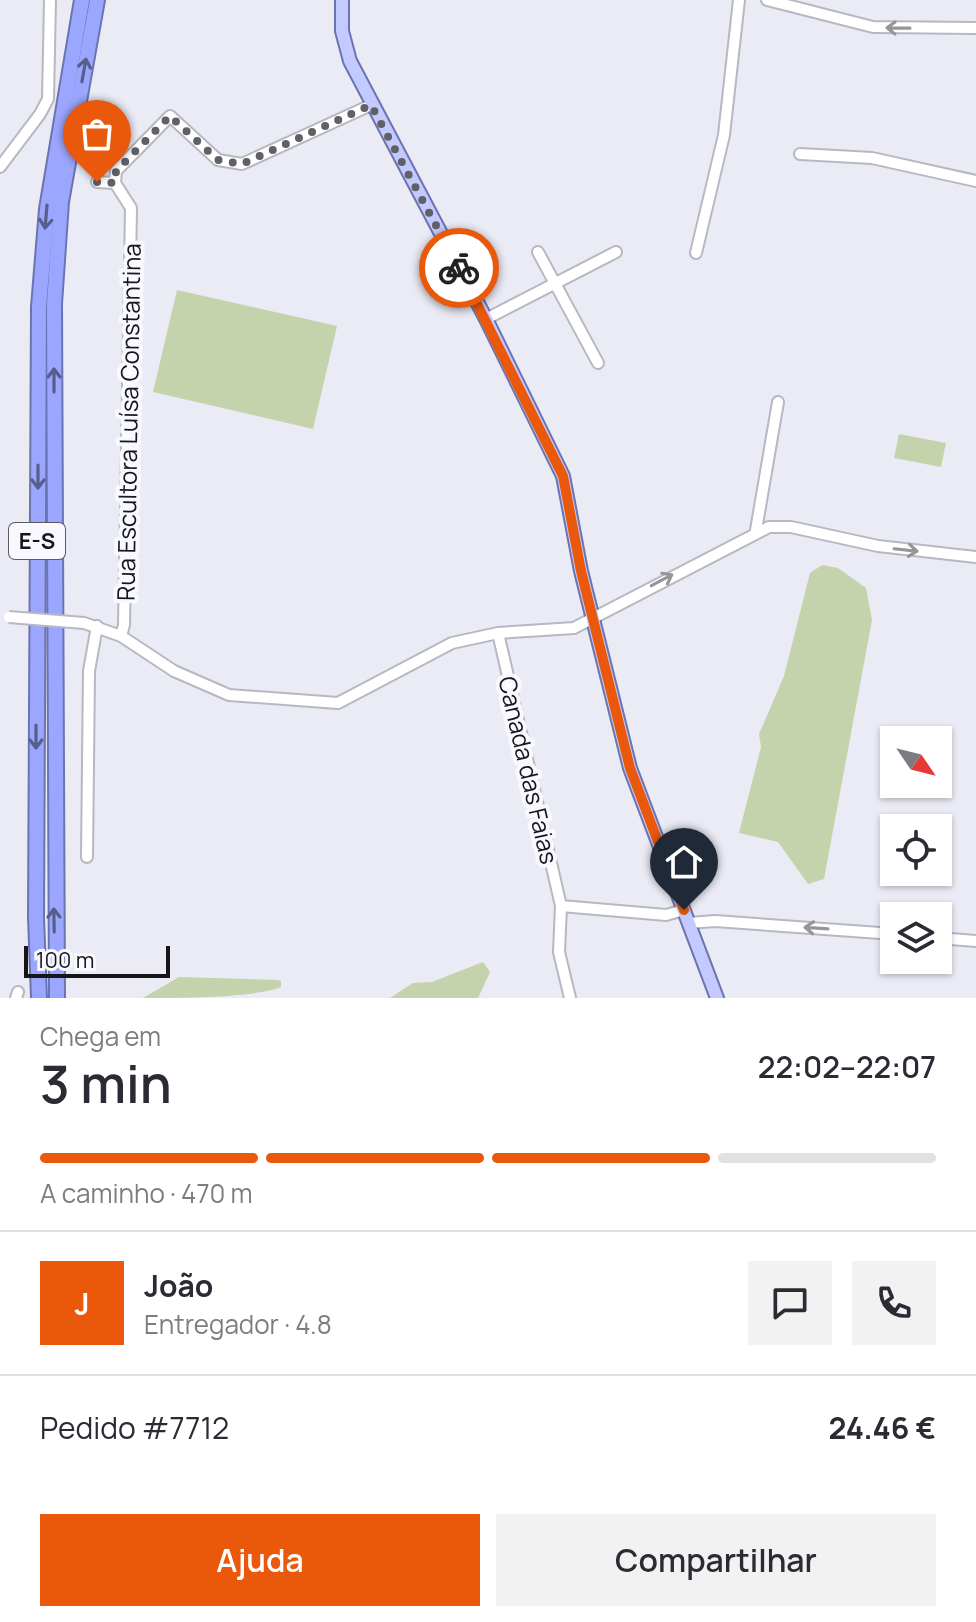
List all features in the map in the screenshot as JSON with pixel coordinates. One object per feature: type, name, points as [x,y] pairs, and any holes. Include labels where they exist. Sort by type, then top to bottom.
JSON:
[{"type":"highway","name":"E-S","points":[[39,998],[36,793],[39,307],[47,209],[82,0]]},
{"type":"highway","name":"E-S","points":[[57,998],[54,304],[61,202],[97,0]]},
{"type":"main road","points":[[342,0],[345,46],[371,105],[486,319],[563,476],[630,768],[717,998]]},
{"type":"street","points":[[0,167],[48,99],[50,0]]},
{"type":"street","points":[[696,253],[724,135],[739,0]]},
{"type":"street","points":[[767,0],[873,27],[976,28]]},
{"type":"street","points":[[97,182],[115,183],[116,171],[170,116],[218,160],[242,164],[371,105]]},
{"type":"street","points":[[800,154],[872,158],[976,181]]},
{"type":"street","name":"Rua Escultora Luísa Constantina","points":[[115,183],[124,192],[131,208],[132,257],[124,625],[121,636]]},
{"type":"street","points":[[538,252],[598,363]]},
{"type":"street","points":[[486,319],[616,252]]},
{"type":"street","points":[[756,530],[778,402]]},
{"type":"street","points":[[4,617],[97,626],[121,636],[174,671],[229,695],[338,703],[452,643],[498,633],[574,628],[756,530],[780,526],[878,546],[976,557]]},
{"type":"street","points":[[87,857],[89,671],[97,626]]},
{"type":"street","name":"Canada das Faias","points":[[498,633],[561,906],[559,952],[570,998]]},
{"type":"street","points":[[561,906],[666,915],[684,910]]},
{"type":"street","points":[[689,923],[715,921],[880,933]]},
{"type":"street","points":[[952,939],[976,941]]},
{"type":"green space","points":[[177,290],[337,326],[313,429],[153,392]]},
{"type":"green space","points":[[899,434],[946,443],[941,467],[894,458]]},
{"type":"green space","points":[[822,565],[838,568],[866,588],[872,620],[824,879],[808,884],[778,842],[739,833],[761,747],[759,734],[784,676],[810,573]]},
{"type":"green space","points":[[483,962],[490,972],[478,998],[390,998],[413,983],[432,982]]},
{"type":"green space","points":[[179,977],[277,980],[281,981],[281,987],[235,995],[143,998]]},
{"type":"way so far","points":[[97,182],[115,183],[116,171],[170,116],[218,160],[242,164],[371,105],[459,268]]},
{"type":"route","points":[[459,268],[563,476],[581,571],[630,768],[684,910]]}]
